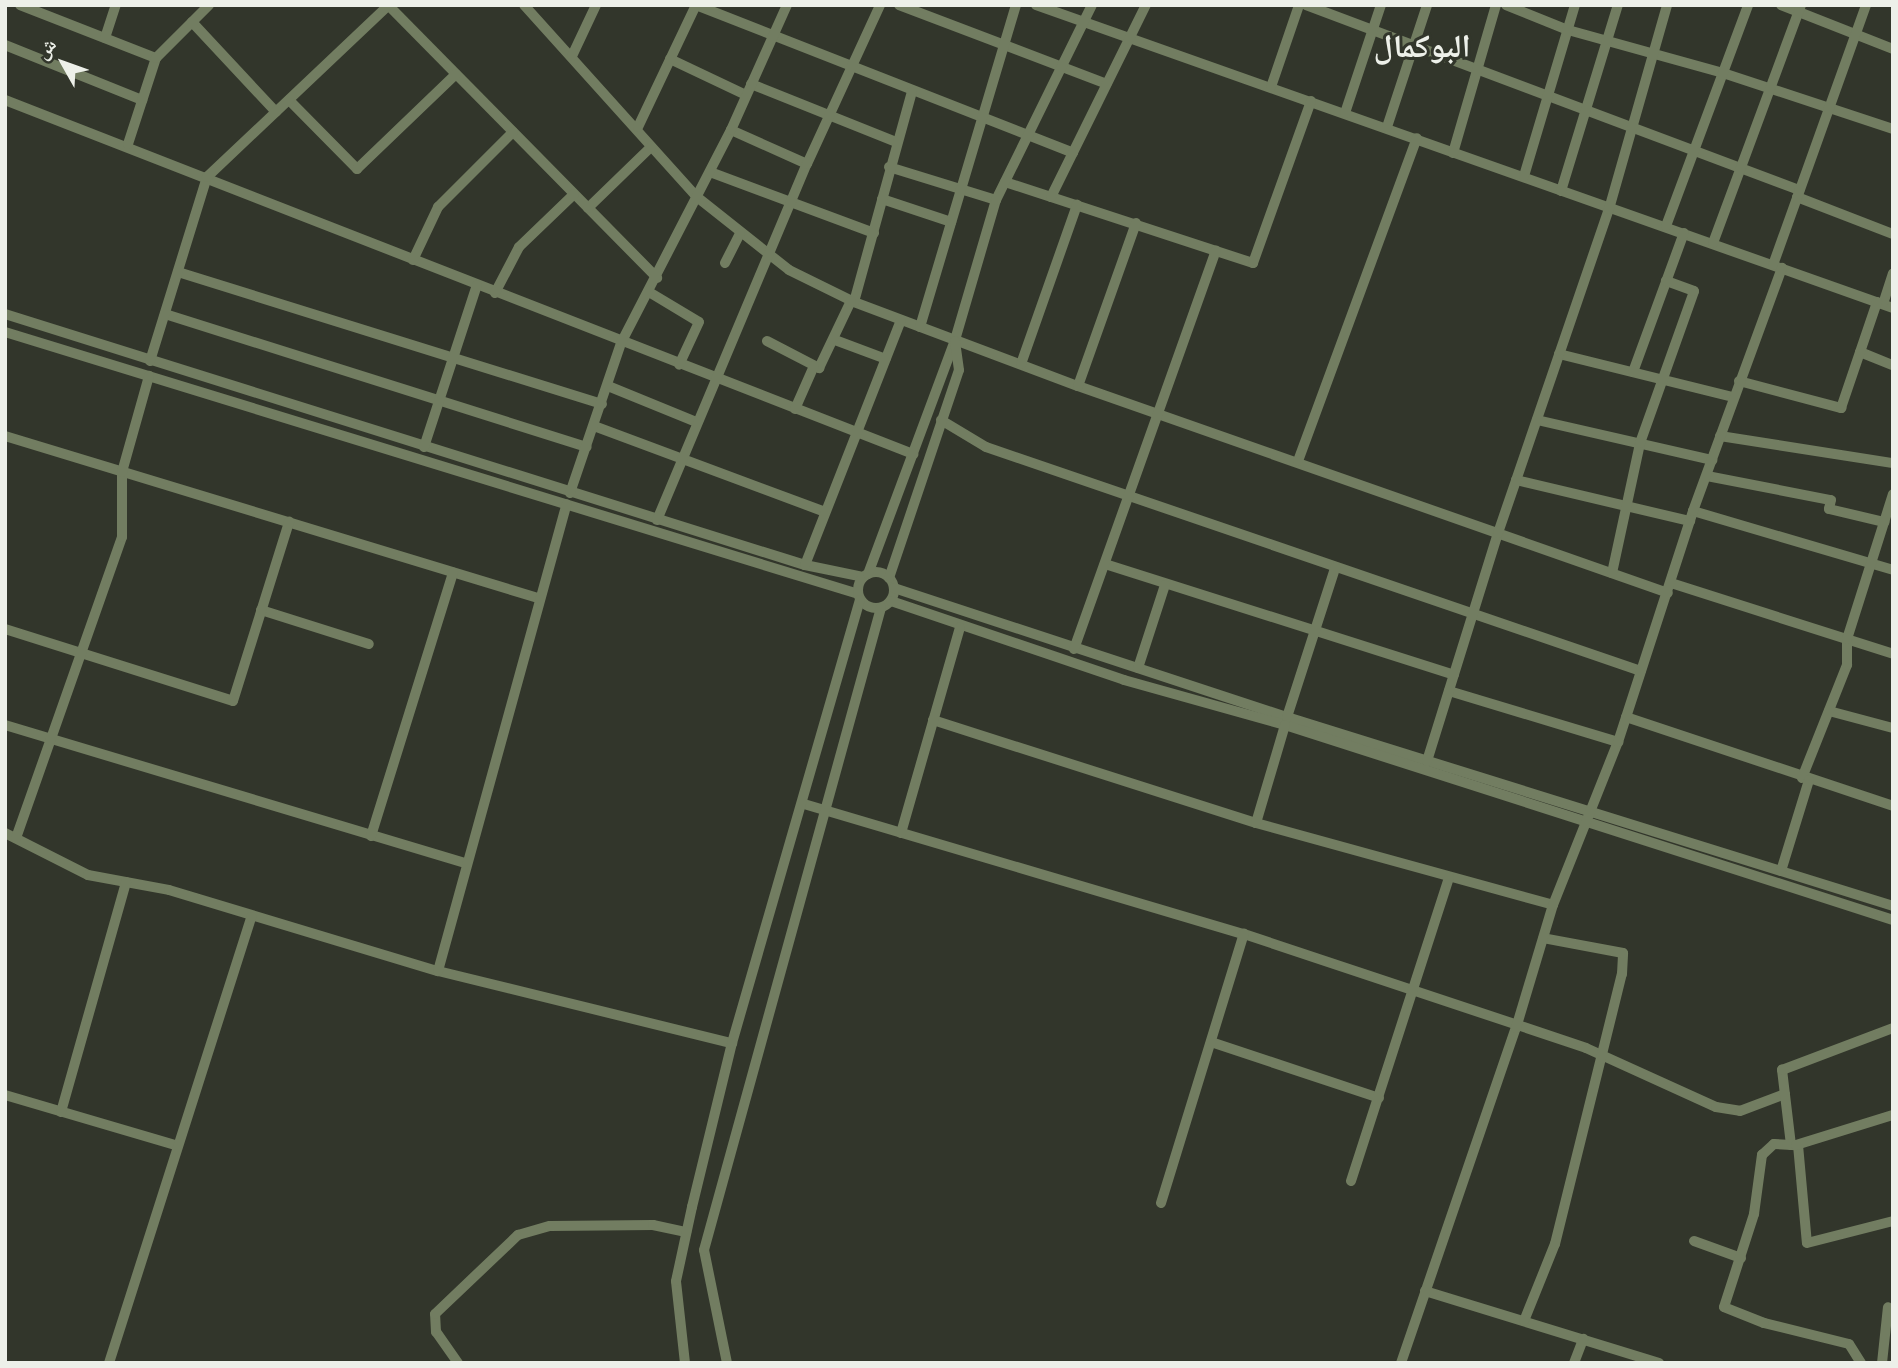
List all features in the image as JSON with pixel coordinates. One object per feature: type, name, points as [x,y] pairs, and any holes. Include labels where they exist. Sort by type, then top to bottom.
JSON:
[{"type":"street","points":[[20,5],[156,58]]},
{"type":"street","points":[[106,38],[116,5]]},
{"type":"street","points":[[128,144],[156,58],[209,5]]},
{"type":"street","points":[[150,361],[207,177],[389,5],[657,278]]},
{"type":"street","points":[[524,5],[638,127],[651,147],[698,197],[768,258],[852,301],[1158,415],[1298,461],[1612,573],[1893,654]]},
{"type":"street","points":[[572,56],[596,5]]},
{"type":"street","points":[[638,127],[696,5],[773,38],[1073,153]]},
{"type":"street","points":[[438,971],[538,598],[621,343],[657,278],[731,130],[787,5]]},
{"type":"street","points":[[657,520],[696,422],[807,164],[880,5]]},
{"type":"street","points":[[899,5],[1107,84]]},
{"type":"street","points":[[920,327],[1016,5]]},
{"type":"street","points":[[1035,5],[1387,127],[1609,209],[1666,226],[1884,305]]},
{"type":"street","points":[[685,1363],[676,1301],[686,1232],[733,1043],[804,803],[859,597],[955,341],[996,200],[1092,5]]},
{"type":"street","points":[[1051,197],[1146,5]]},
{"type":"street","points":[[1271,87],[1299,5]]},
{"type":"street","points":[[1306,5],[1373,27],[1547,97],[1587,108],[1741,167],[1893,234]]},
{"type":"street","points":[[1345,113],[1381,5]]},
{"type":"street","points":[[1387,127],[1427,5]]},
{"type":"street","points":[[1453,153],[1496,5]]},
{"type":"street","points":[[1506,5],[1568,30],[1723,73],[1893,129]]},
{"type":"street","points":[[1524,176],[1575,5]]},
{"type":"street","points":[[1561,191],[1618,5]]},
{"type":"street","points":[[1427,761],[1498,533],[1609,209],[1667,5]]},
{"type":"street","points":[[1666,226],[1748,5]]},
{"type":"street","points":[[1781,5],[1800,9],[1893,49]]},
{"type":"street","points":[[1401,1363],[1516,1028],[1553,905],[1618,742],[1670,588],[1691,516],[1778,267],[1798,194],[1866,5]]},
{"type":"street","points":[[1713,243],[1800,9]]},
{"type":"street","points":[[192,22],[275,112]]},
{"type":"street","points":[[5,45],[142,100]]},
{"type":"street","points":[[670,59],[746,95]]},
{"type":"street","points":[[289,100],[357,169],[456,74]]},
{"type":"street","points":[[751,84],[896,142]]},
{"type":"street","points":[[767,341],[820,368],[852,301],[874,233],[889,167],[912,92]]},
{"type":"street","points":[[5,100],[128,144],[621,343],[913,454]]},
{"type":"street","points":[[1005,182],[1136,223],[1253,264],[1311,101]]},
{"type":"street","points":[[731,130],[807,164]]},
{"type":"street","points":[[413,260],[438,207],[513,132]]},
{"type":"street","points":[[1298,461],[1417,138]]},
{"type":"street","points":[[588,208],[651,147]]},
{"type":"street","points":[[889,167],[996,200]]},
{"type":"street","points":[[710,172],[874,233]]},
{"type":"street","points":[[495,292],[519,247],[574,194]]},
{"type":"street","points":[[882,199],[951,222]]},
{"type":"street","points":[[1021,365],[1077,205]]},
{"type":"street","points":[[1078,386],[1136,223]]},
{"type":"street","points":[[1633,372],[1684,233]]},
{"type":"street","points":[[725,263],[740,234]]},
{"type":"street","points":[[1074,649],[1126,496],[1158,415],[1216,251]]},
{"type":"street","points":[[178,272],[601,404]]},
{"type":"street","points":[[1739,381],[1841,408],[1860,352],[1884,305],[1893,274]]},
{"type":"street","points":[[1612,573],[1640,443],[1660,379],[1694,291],[1666,281]]},
{"type":"street","points":[[424,447],[477,285]]},
{"type":"street","points":[[649,292],[699,322],[679,365]]},
{"type":"street","points":[[5,314],[424,447],[859,597],[869,607],[881,608]]},
{"type":"street","points":[[165,314],[438,403],[587,447]]},
{"type":"street","points":[[805,565],[901,320]]},
{"type":"street","points":[[5,332],[569,499],[657,520],[805,565],[891,583],[1074,649],[1138,668],[1584,824],[1893,920]]},
{"type":"street","points":[[835,340],[886,359]]},
{"type":"street","points":[[891,601],[891,583],[959,370],[955,341]]},
{"type":"street","points":[[1860,352],[1893,365]]},
{"type":"street","points":[[1559,354],[1733,397]]},
{"type":"street","points":[[795,409],[814,366]]},
{"type":"street","points":[[16,838],[122,537],[122,472],[149,376]]},
{"type":"street","points":[[608,386],[696,422]]},
{"type":"street","points":[[941,420],[986,447],[1641,671]]},
{"type":"street","points":[[1537,420],[1712,460]]},
{"type":"street","points":[[594,426],[825,512]]},
{"type":"street","points":[[5,436],[538,598]]},
{"type":"street","points":[[1720,436],[1893,463]]},
{"type":"street","points":[[1707,476],[1831,500],[1829,509],[1888,519]]},
{"type":"street","points":[[1517,480],[1628,506],[1691,516],[1893,570]]},
{"type":"street","points":[[1781,872],[1805,779],[1847,665],[1847,639],[1888,519],[1893,494]]},
{"type":"street","points":[[5,629],[233,701],[289,522]]},
{"type":"street","points":[[1105,564],[1454,675]]},
{"type":"street","points":[[1256,822],[1313,630],[1335,568]]},
{"type":"street","points":[[371,836],[453,572]]},
{"type":"street","points":[[1138,668],[1165,585]]},
{"type":"street","points":[[727,1363],[704,1250],[823,810],[881,608],[891,601]]},
{"type":"street","points":[[891,601],[960,627],[1427,761],[1893,906]]},
{"type":"street","points":[[261,610],[369,644]]},
{"type":"street","points":[[901,833],[960,627]]},
{"type":"street","points":[[1449,691],[1618,742]]},
{"type":"street","points":[[1829,712],[1893,728]]},
{"type":"street","points":[[1626,717],[1805,779],[1893,806]]},
{"type":"street","points":[[933,720],[1256,822],[1553,905]]},
{"type":"street","points":[[5,725],[198,780],[467,864]]},
{"type":"street","points":[[804,803],[1244,934],[1412,994],[1599,1054],[1716,1107],[1740,1111],[1785,1094]]},
{"type":"street","points":[[5,833],[88,875],[169,890],[251,917],[438,971],[733,1043]]},
{"type":"street","points":[[1351,1181],[1449,877]]},
{"type":"street","points":[[61,1112],[126,882]]},
{"type":"street","points":[[109,1363],[251,917]]},
{"type":"street","points":[[1161,1203],[1244,934]]},
{"type":"street","points":[[1524,1321],[1555,1244],[1599,1054],[1622,974],[1623,953],[1543,937]]},
{"type":"street","points":[[1893,1028],[1782,1070],[1795,1145],[1807,1243],[1893,1221]]},
{"type":"street","points":[[1211,1042],[1379,1098]]},
{"type":"street","points":[[5,1095],[177,1146]]},
{"type":"street","points":[[1861,1363],[1849,1344],[1764,1323],[1724,1307],[1754,1214],[1762,1155],[1774,1144],[1795,1145],[1893,1115]]},
{"type":"street","points":[[458,1363],[436,1332],[435,1314],[518,1236],[550,1226],[653,1225],[686,1232]]},
{"type":"street","points":[[1695,1241],[1741,1258]]},
{"type":"street","points":[[1425,1291],[1659,1363]]},
{"type":"street","points":[[1882,1363],[1888,1307]]},
{"type":"street","points":[[1574,1363],[1583,1339]]},
{"type":"district","name":"البوكمال","points":[[1422,48]]}]
